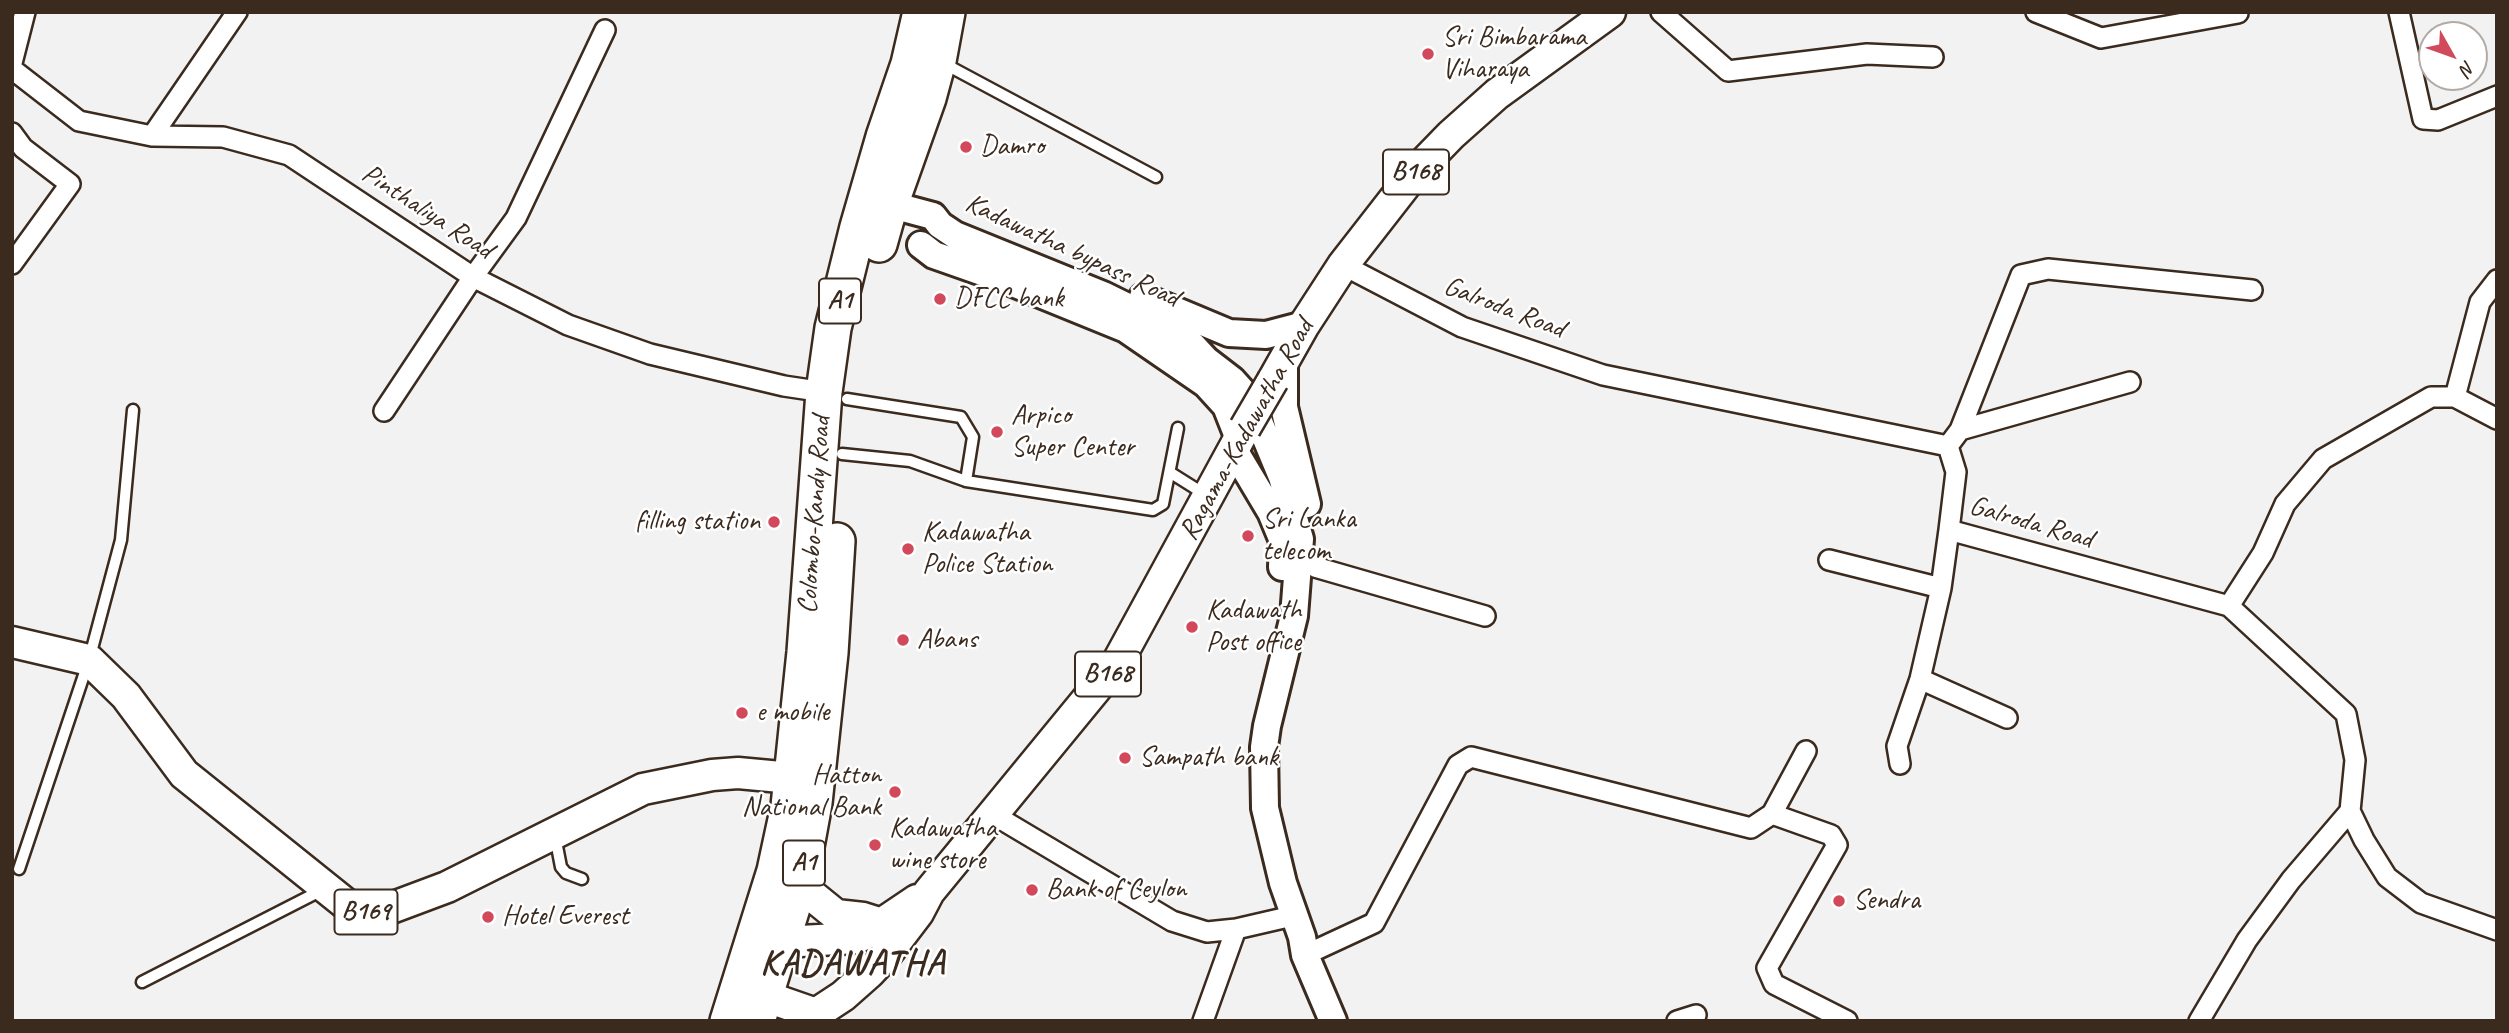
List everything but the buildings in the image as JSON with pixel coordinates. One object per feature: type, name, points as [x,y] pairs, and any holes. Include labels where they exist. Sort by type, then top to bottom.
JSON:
[{"type":"highway","name":"Colombo-Kandy Road","points":[[728,1021],[754,1001],[769,939],[775,871],[789,806],[805,780],[830,653],[842,454],[833,328],[874,216],[921,12]]},
{"type":"highway","name":"Colombo-Kandy Road","points":[[874,216],[914,141],[938,61],[947,12]]},
{"type":"highway","name":"Colombo-Kandy Road","points":[[769,939],[799,885],[805,780],[805,652],[836,396]]},
{"type":"main road","name":"Ragama-Kadawatha Road","points":[[929,892],[1117,663],[1304,325],[1343,265],[1417,170],[1451,135],[1497,93],[1610,12]]},
{"type":"main road","name":"Kadawatha bypass Road","points":[[874,216],[933,216],[940,225],[955,235],[1103,296],[1164,325],[1232,380],[1250,400],[1282,477],[1300,539],[1294,616],[1267,726],[1265,808],[1273,848],[1298,936],[1333,1021]]},
{"type":"main road","name":"Kadawatha bypass Road","points":[[874,216],[921,245],[939,242],[1034,277],[1132,319],[1189,354],[1206,360]]},
{"type":"main road","points":[[933,216],[1005,240],[1229,333],[1266,335],[1304,325]]},
{"type":"main road","points":[[921,245],[934,255],[1008,281],[1126,329],[1206,384],[1226,406],[1283,541],[1281,607],[1252,718],[1247,778],[1255,852],[1281,909],[1298,936]]},
{"type":"main road","points":[[1279,371],[1284,407],[1309,514],[1315,567],[1308,631],[1284,724],[1279,771],[1282,829],[1298,936]]},
{"type":"main road","points":[[12,642],[89,660]]},
{"type":"main road","name":"B169","points":[[89,660],[126,696],[184,774],[325,889],[351,908],[375,914],[447,887],[642,789],[738,774],[805,780]]},
{"type":"main road","points":[[799,885],[836,915],[863,918],[881,924]]},
{"type":"main road","name":"B168","points":[[769,939],[856,938],[929,892]]},
{"type":"main road","name":"B168","points":[[811,1017],[843,996],[869,974],[918,913],[929,892]]},
{"type":"main road","points":[[754,1001],[811,1017]]},
{"type":"street","points":[[12,63],[25,12]]},
{"type":"street","points":[[152,136],[237,12]]},
{"type":"street","points":[[1661,12],[1728,71],[1867,54],[1933,57]]},
{"type":"street","points":[[2036,12],[2101,38],[2238,13]]},
{"type":"street","points":[[2399,12],[2423,119],[2438,120],[2497,96]]},
{"type":"street","points":[[384,411],[473,277],[516,218],[605,30]]},
{"type":"street","name":"Pinthaliya Road","points":[[12,69],[79,121],[152,136],[223,137],[289,155],[473,277],[568,324],[650,354],[836,396]]},
{"type":"street","points":[[12,133],[23,148],[70,184],[12,264]]},
{"type":"street","name":"Galroda Road","points":[[1343,265],[1462,327],[1603,374],[1948,446],[1956,472],[1949,530],[2229,606]]},
{"type":"street","points":[[1948,446],[1960,430],[2021,275],[2048,269],[2252,290]]},
{"type":"street","points":[[2455,397],[2480,302],[2497,280]]},
{"type":"street","points":[[1960,430],[2130,382]]},
{"type":"street","points":[[2497,419],[2455,397],[2431,397],[2323,459],[2285,504],[2263,553],[2229,606],[2346,714],[2355,760],[2350,811],[2387,877],[2421,903],[2497,930]]},
{"type":"street","points":[[1900,764],[1898,746],[1920,679],[1941,588],[1949,530]]},
{"type":"street","points":[[1829,561],[1941,588]]},
{"type":"street","points":[[1315,567],[1485,616]]},
{"type":"street","points":[[1920,679],[2007,718]]},
{"type":"street","points":[[994,815],[1172,921],[1207,932],[1236,929],[1298,936],[1374,923],[1458,765],[1471,757],[1751,828],[1772,814],[1806,751]]},
{"type":"street","points":[[2199,1021],[2254,930],[2291,880],[2350,811]]},
{"type":"street","points":[[1772,814],[1831,835],[1837,845],[1767,968],[1774,984],[1847,1021]]},
{"type":"street","points":[[1203,1021],[1236,929]]},
{"type":"lane","points":[[938,61],[1156,177]]},
{"type":"lane","points":[[836,396],[961,417],[973,437],[966,481]]},
{"type":"lane","points":[[19,869],[89,660],[121,540],[133,410]]},
{"type":"lane","points":[[842,454],[910,461],[966,481],[1153,510],[1163,505],[1178,428]]},
{"type":"lane","points":[[1171,473],[1209,497]]},
{"type":"lane","points":[[554,832],[561,867],[566,873],[582,879]]},
{"type":"lane","points":[[142,982],[325,889]]},
{"type":"place","name":"Sri Bimbarama Viharaya","points":[[1428,54]]},
{"type":"place","name":"Damro","points":[[966,147]]},
{"type":"place","name":"DFCC bank","points":[[940,299]]},
{"type":"place","name":"Arpico Super Center","points":[[997,432]]},
{"type":"place","name":"filling station","points":[[774,522]]},
{"type":"place","name":"Sri Lanka telecom","points":[[1248,536]]},
{"type":"place","name":"Kadawatha Police Station","points":[[908,549]]},
{"type":"place","name":"Kadawath Post office","points":[[1192,627]]},
{"type":"place","name":"Abans","points":[[903,640]]},
{"type":"place","name":"e mobile","points":[[742,713]]},
{"type":"place","name":"Sampath bank","points":[[1125,758]]},
{"type":"place","name":"Hatton National Bank","points":[[895,792]]},
{"type":"place","name":"Kadawatha wine store","points":[[875,845]]},
{"type":"place","name":"Bank of Ceylon","points":[[1032,890]]},
{"type":"place","name":"Sendra","points":[[1839,901]]},
{"type":"place","name":"Hotel Everest","points":[[488,917]]},
{"type":"district","name":"KADAWATHA","points":[[853,965]]}]
